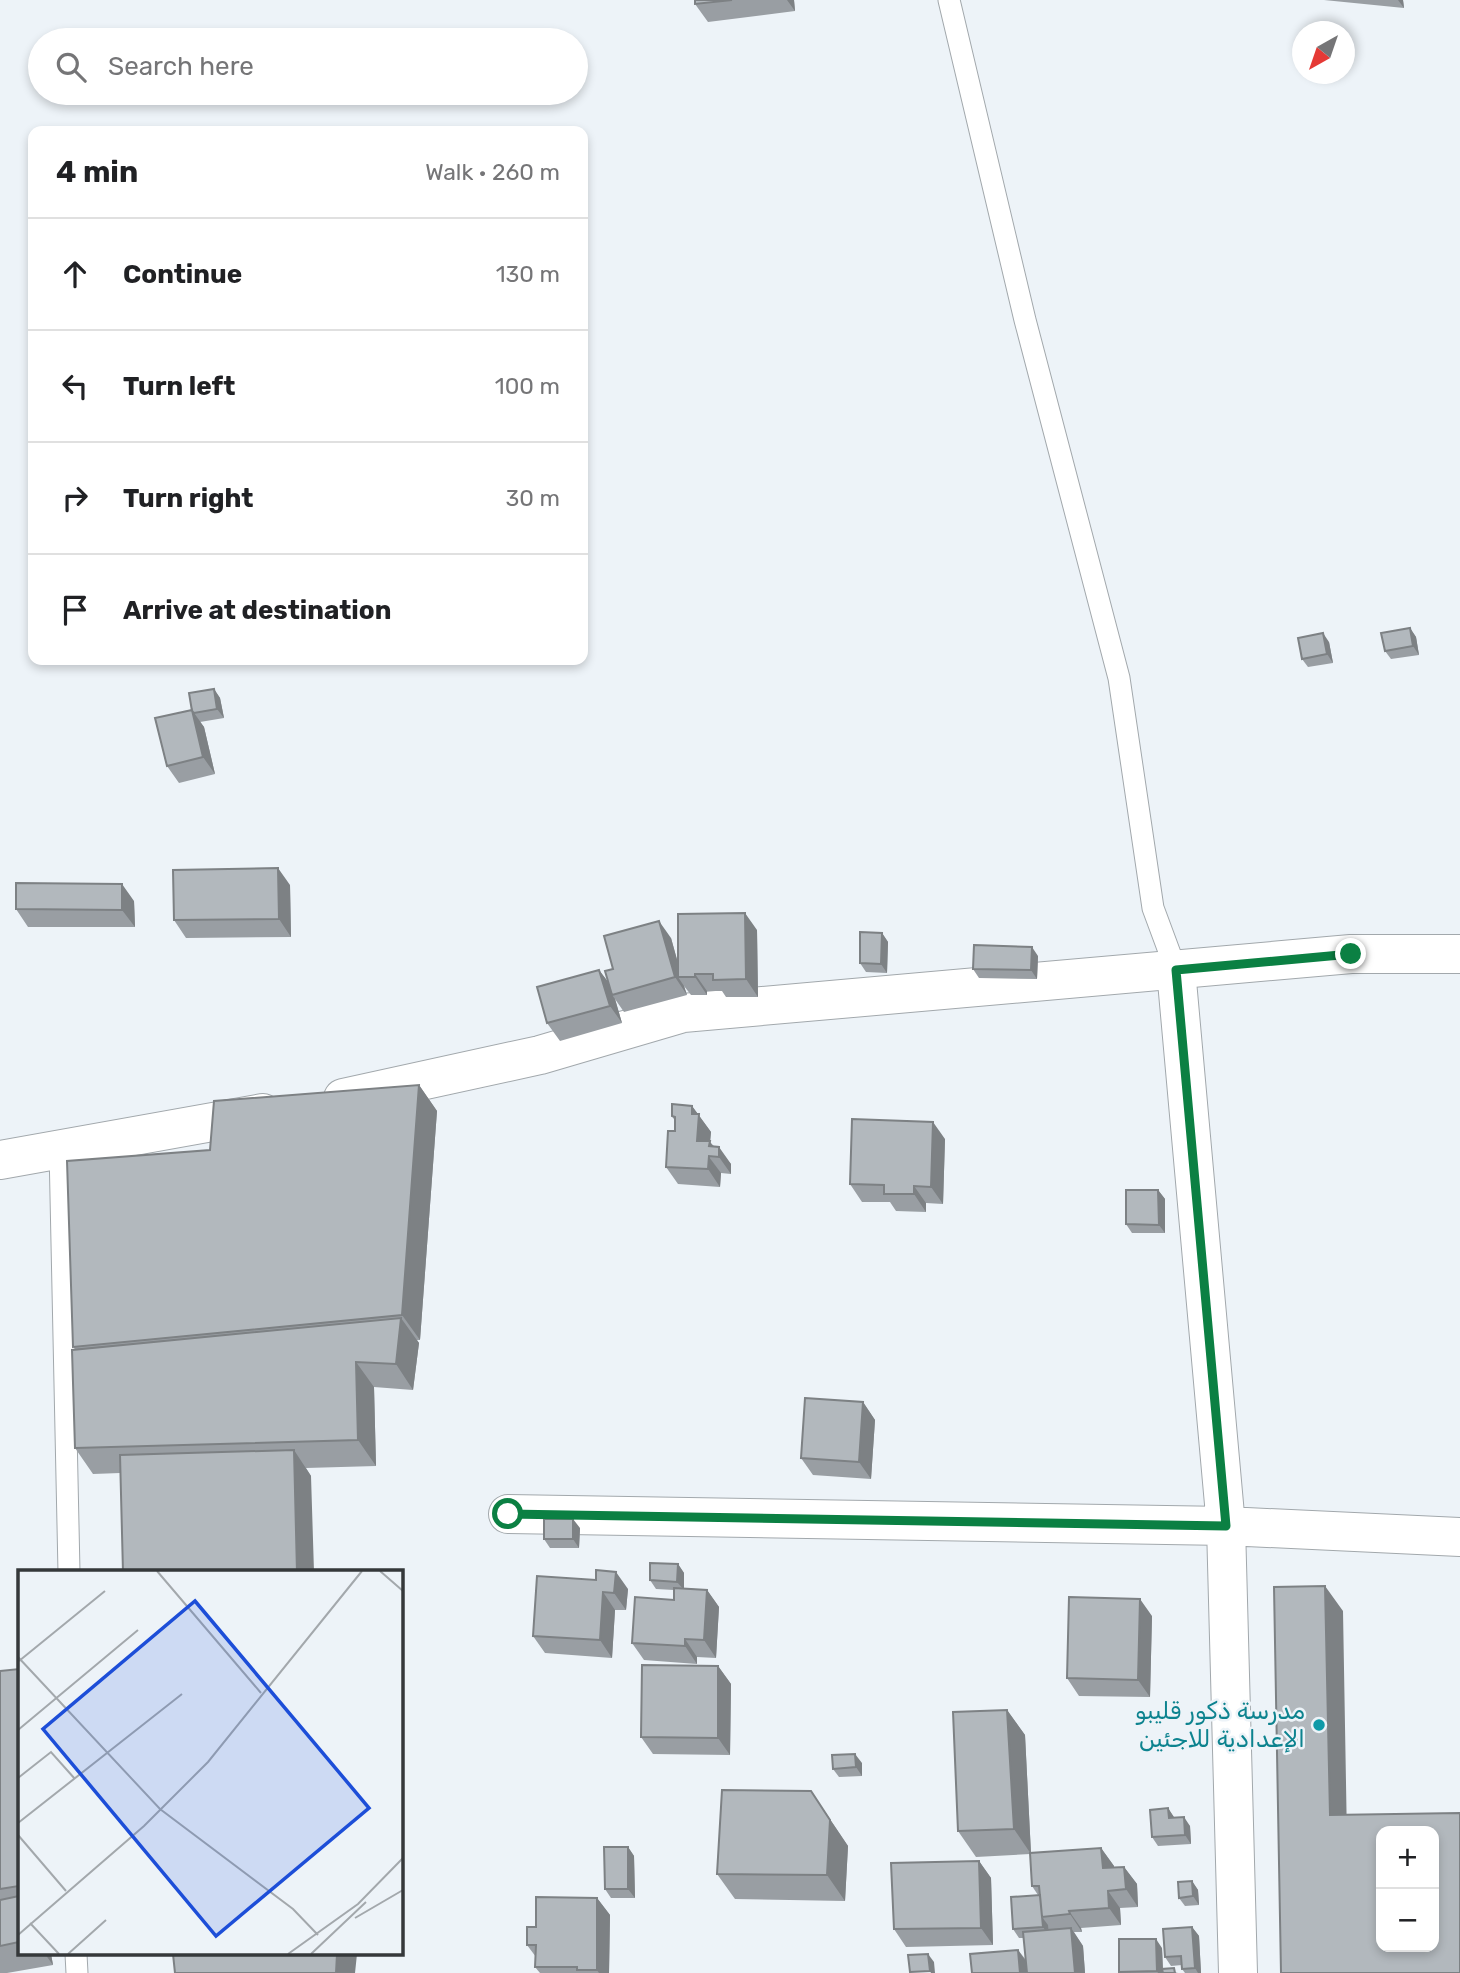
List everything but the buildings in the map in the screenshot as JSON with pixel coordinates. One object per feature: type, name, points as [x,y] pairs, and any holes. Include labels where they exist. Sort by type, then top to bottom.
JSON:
[{"type":"street","points":[[0,1160],[298,1107],[540,1055],[683,1013],[1351,954],[1460,954]]},
{"type":"street","points":[[1176,970],[1226,1526],[1238,1973]]},
{"type":"street","points":[[508,1514],[1226,1526],[1460,1537]]},
{"type":"lane","points":[[949,0],[1025,320],[1119,678],[1153,908],[1176,970]]},
{"type":"lane","points":[[60,1149],[69,1570]]},
{"type":"lane","points":[[76,1955],[76,1973]]},
{"type":"place","name":"مدرسة ذكور قليبو الإعدادية للاجئين","points":[[1319,1725]]},
{"type":"route","points":[[508,1514],[1226,1526],[1176,970],[1351,954]]}]
